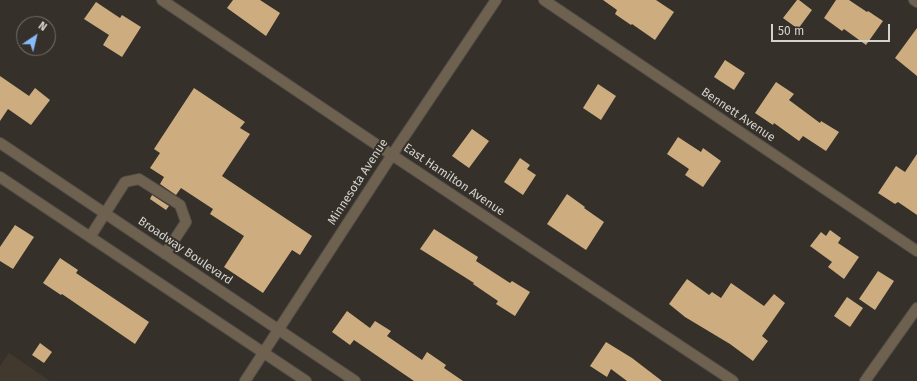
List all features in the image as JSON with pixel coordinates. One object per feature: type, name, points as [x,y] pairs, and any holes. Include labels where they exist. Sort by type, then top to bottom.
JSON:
[{"type":"street","name":"East Hamilton Avenue","points":[[162,0],[392,155],[733,381]]},
{"type":"street","name":"Minnesota Avenue","points":[[245,381],[392,155],[496,0]]},
{"type":"street","name":"Bennett Avenue","points":[[544,0],[917,251]]},
{"type":"street","name":"Broadway Boulevard","points":[[0,143],[355,381]]},
{"type":"street","points":[[0,176],[306,381]]},
{"type":"street","points":[[90,236],[125,182],[139,179],[180,205],[186,222],[165,254]]},
{"type":"street","points":[[865,381],[917,308]]},
{"type":"shaded area","points":[[9,353],[50,381],[0,381],[0,366]]},
{"type":"building","points":[[233,0],[260,0],[280,13],[266,36],[227,8]]},
{"type":"building","points":[[603,0],[656,0],[674,12],[655,40],[615,14],[617,10]]},
{"type":"building","points":[[797,0],[812,10],[798,29],[783,18]]},
{"type":"building","points":[[836,0],[849,0],[883,21],[866,45],[844,29],[842,31],[824,18]]},
{"type":"building","points":[[96,2],[120,18],[122,15],[141,27],[122,57],[103,45],[109,35],[84,19]]},
{"type":"building","points":[[917,28],[917,76],[895,58]]},
{"type":"building","points":[[725,60],[745,73],[734,90],[714,77]]},
{"type":"building","points":[[0,76],[29,96],[35,88],[50,100],[31,125],[8,109],[0,121]]},
{"type":"building","points":[[776,82],[794,94],[789,100],[820,123],[821,121],[839,132],[826,151],[803,136],[799,141],[774,123],[773,125],[755,113]]},
{"type":"building","points":[[598,84],[616,96],[601,120],[583,108]]},
{"type":"building","points":[[194,88],[245,122],[240,128],[250,134],[222,176],[312,236],[300,255],[292,250],[263,293],[224,267],[244,236],[210,214],[213,209],[181,188],[176,195],[160,184],[164,177],[150,168],[160,153],[154,149]]},
{"type":"building","points":[[472,129],[489,141],[469,168],[452,156]]},
{"type":"building","points":[[678,137],[701,152],[703,148],[721,161],[703,187],[685,175],[689,169],[667,154]]},
{"type":"building","points":[[917,154],[917,215],[898,202],[895,204],[878,193],[896,166],[905,172]]},
{"type":"building","points":[[520,158],[530,165],[527,169],[536,175],[523,195],[504,182]]},
{"type":"building","points":[[567,194],[604,222],[586,250],[547,224]]},
{"type":"building","points":[[152,195],[169,206],[166,210],[150,199]]},
{"type":"building","points":[[15,225],[34,237],[13,269],[0,261],[0,247]]},
{"type":"building","points":[[434,229],[478,257],[476,261],[510,283],[512,281],[530,292],[515,316],[496,304],[498,301],[473,284],[474,283],[420,249]]},
{"type":"building","points":[[830,230],[841,238],[838,243],[859,257],[844,279],[828,267],[832,262],[810,246],[821,232],[826,236]]},
{"type":"building","points":[[60,258],[78,270],[76,273],[149,322],[135,344],[62,294],[61,295],[43,283]]},
{"type":"building","points":[[878,271],[894,281],[875,310],[859,299]]},
{"type":"building","points":[[687,279],[709,295],[712,292],[721,298],[731,283],[764,306],[774,294],[785,303],[762,336],[768,341],[753,361],[730,344],[685,317],[669,304]]},
{"type":"building","points":[[847,297],[863,308],[850,327],[834,316]]},
{"type":"building","points":[[347,311],[370,328],[375,321],[391,331],[387,336],[422,360],[427,352],[446,365],[444,368],[463,381],[414,381],[354,340],[350,345],[332,332]]},
{"type":"building","points":[[606,342],[632,358],[662,381],[627,381],[611,369],[607,377],[590,366]]},
{"type":"building","points":[[40,343],[52,352],[44,363],[32,355]]}]
